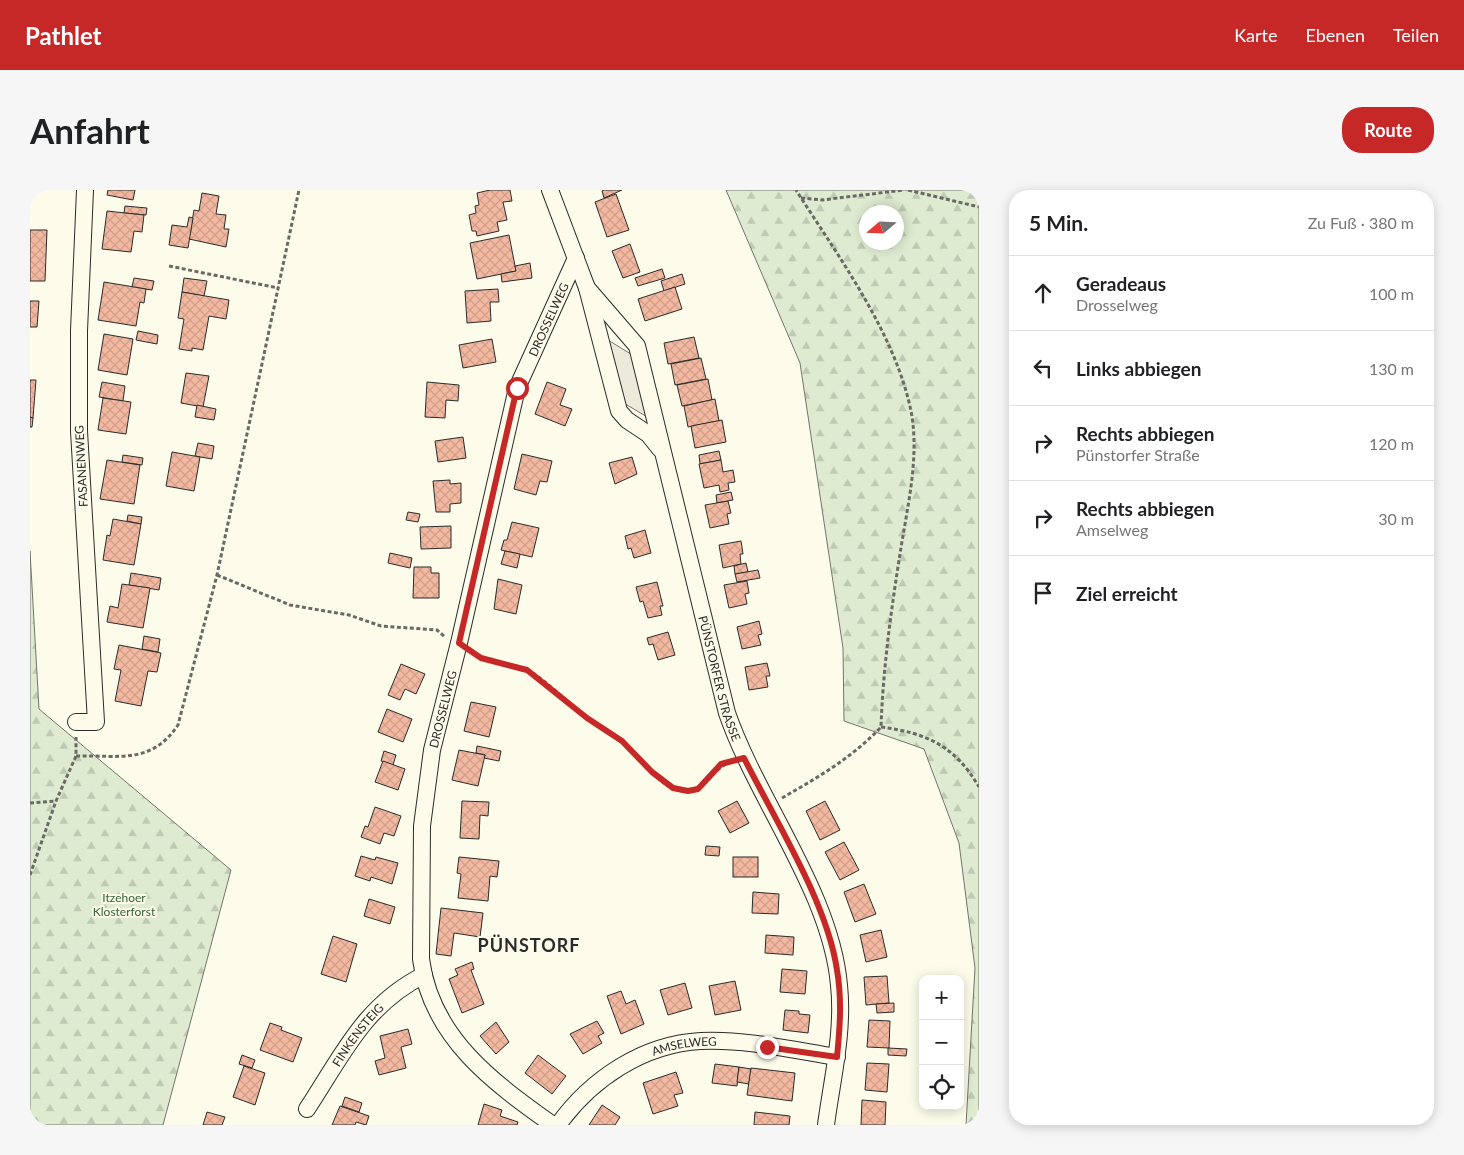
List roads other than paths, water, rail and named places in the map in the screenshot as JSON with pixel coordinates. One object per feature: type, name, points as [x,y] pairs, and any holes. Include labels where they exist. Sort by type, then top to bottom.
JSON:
[{"type":"street","name":"FASANENWEG","points":[[76,722],[96,722],[79,431],[79,331],[84,190]]},
{"type":"street","name":"PÜNSTORFER STRASSE","points":[[550,190],[586,288],[619,411],[627,420],[648,434],[662,452]]},
{"type":"street","name":"DROSSELWEG","points":[[553,1125],[496,1084],[468,1058],[445,1025],[424,975],[420,912],[423,814],[432,750],[459,643],[517,388],[576,258]]},
{"type":"street","name":"PÜNSTORFER STRASSE","points":[[586,288],[637,346],[719,683],[744,758],[814,895],[834,951],[841,1004],[837,1057],[826,1125]]},
{"type":"street","name":"FINKENSTEIG","points":[[307,1109],[346,1046],[369,1016],[387,998],[424,975]]},
{"type":"street","name":"AMSELWEG","points":[[558,1125],[576,1102],[610,1073],[646,1055],[678,1045],[717,1041],[837,1057]]},
{"type":"district","name":"PÜNSTORF","points":[[529,945]]},
{"type":"park label","name":"Itzehoer Klosterforst","points":[[124,904]]}]
